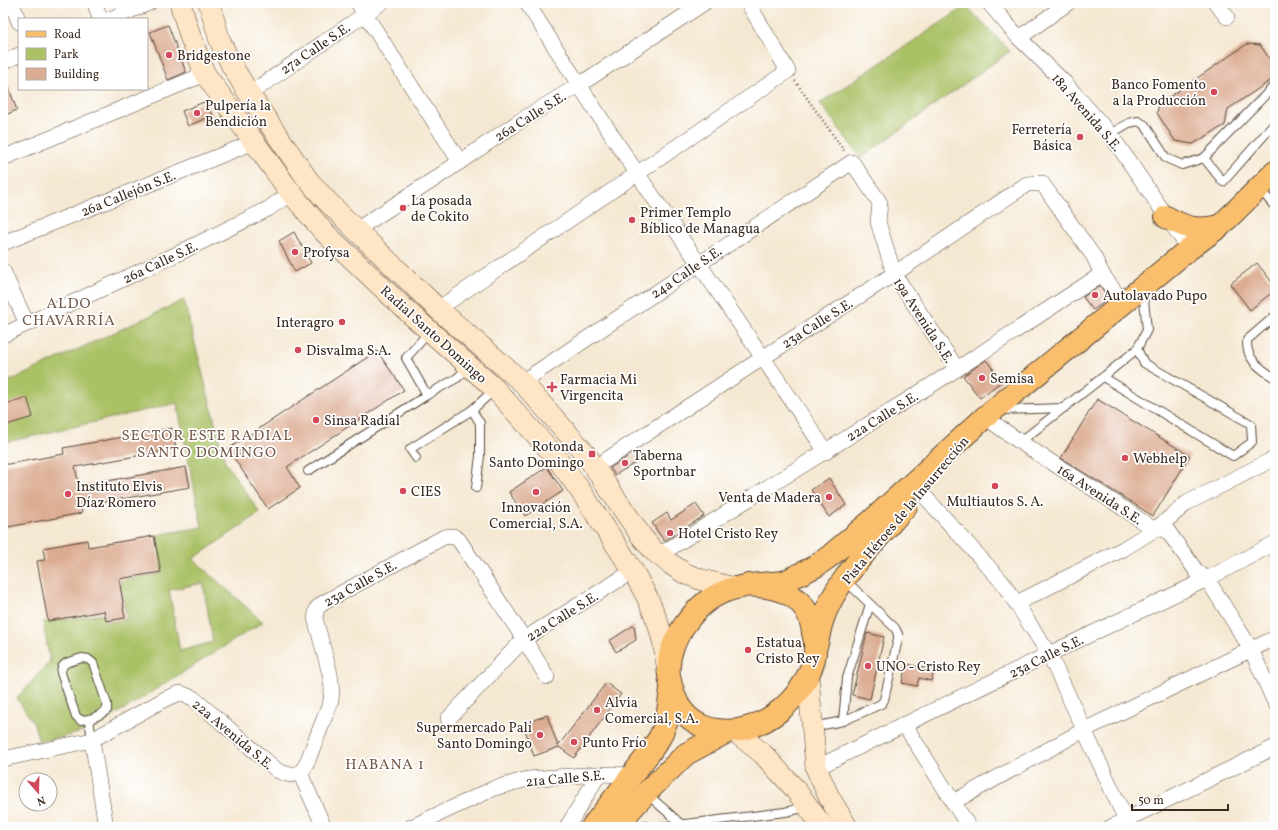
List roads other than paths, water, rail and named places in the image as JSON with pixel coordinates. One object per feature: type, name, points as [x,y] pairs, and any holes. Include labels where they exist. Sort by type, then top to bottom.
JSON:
[{"type":"main road","name":"Radial Santo Domingo","points":[[180,3],[190,36],[205,74],[290,191],[323,231],[430,331],[495,389],[556,457],[580,490],[633,571],[648,599],[658,623],[663,641],[670,681]]},
{"type":"main road","points":[[189,3],[198,14],[220,58],[249,94],[259,120],[278,151],[290,191]]},
{"type":"main road","name":"Radial Santo Domingo","points":[[209,3],[220,41],[231,64],[249,94],[308,180],[356,230],[438,309],[522,382],[584,452],[642,538],[659,555],[668,563],[684,573],[702,580],[742,587]]},
{"type":"main road","name":"Pista Héroes de la Insurrección","points":[[742,587],[784,582],[816,566],[830,556],[869,523],[983,419],[1142,287],[1220,226],[1260,189],[1275,172]]},
{"type":"main road","points":[[1166,217],[1183,226],[1195,229],[1220,226]]},
{"type":"main road","name":"Pista Héroes de la Insurrección","points":[[811,667],[823,618],[832,599],[844,580],[873,544],[983,419]]},
{"type":"main road","points":[[592,827],[650,752],[665,728],[669,713],[673,649],[676,639],[687,621],[710,600],[725,591],[742,587],[763,586],[783,591],[793,597],[802,605],[809,616],[815,642],[811,667],[812,728],[816,768],[829,797],[847,827]]},
{"type":"main road","points":[[618,824],[646,793],[686,754],[730,731],[755,725],[766,720],[779,711],[792,698],[811,667]]},
{"type":"main road","points":[[670,681],[680,708],[693,721],[707,728],[730,731],[763,754],[795,789],[824,827]]},
{"type":"street","points":[[12,3],[18,19]]},
{"type":"street","points":[[95,3],[100,18]]},
{"type":"street","points":[[112,18],[149,3]]},
{"type":"street","name":"27a Calle S.E.","points":[[249,94],[361,8],[381,3]]},
{"type":"street","points":[[527,3],[637,174],[764,357],[826,452]]},
{"type":"street","name":"26a Calle S.E.","points":[[356,230],[520,121],[579,85],[704,3]]},
{"type":"street","points":[[438,309],[788,71],[748,3]]},
{"type":"street","name":"18a Avenida S.E.","points":[[989,3],[1019,38],[1065,83],[1110,134],[1189,249]]},
{"type":"street","points":[[1019,38],[1068,3]]},
{"type":"street","points":[[1216,3],[1227,17]]},
{"type":"street","points":[[361,8],[460,162]]},
{"type":"street","points":[[3,62],[18,55]]},
{"type":"street","points":[[3,158],[205,74]]},
{"type":"street","name":"26a Callejón S.E.","points":[[3,244],[254,142]]},
{"type":"street","name":"24a Calle S.E.","points":[[522,382],[852,162]]},
{"type":"street","name":"19a Avenida S.E.","points":[[852,162],[880,203],[878,222],[894,274],[957,369]]},
{"type":"street","name":"23a Calle S.E.","points":[[606,460],[894,274],[1027,184],[1042,183],[1094,257],[1102,274]]},
{"type":"street","name":"26a Calle S.E.","points":[[3,334],[177,254],[268,209],[290,191]]},
{"type":"street","points":[[1102,274],[1123,303]]},
{"type":"street","name":"22a Calle S.E.","points":[[659,555],[957,369],[1102,274]]},
{"type":"street","points":[[4,276],[27,324]]},
{"type":"street","name":"16a Avenida S.E.","points":[[983,419],[1123,508],[1150,527],[1166,530],[1197,572],[1207,579],[1251,649],[1275,703]]},
{"type":"street","points":[[1017,603],[1123,550],[1157,528],[1187,503],[1275,458]]},
{"type":"street","points":[[920,491],[1004,583],[1049,654],[1126,820]]},
{"type":"street","name":"23a Calle S.E.","points":[[300,773],[306,765],[331,701],[332,689],[330,674],[315,618],[317,608],[323,603],[444,537],[453,536],[459,540],[524,639]]},
{"type":"street","name":"23a Calle S.E.","points":[[816,768],[904,724],[1207,579],[1275,543]]},
{"type":"street","name":"22a Calle S.E.","points":[[448,719],[524,639],[633,571]]},
{"type":"street","points":[[953,802],[1084,730],[1275,638]]},
{"type":"street","points":[[524,639],[547,677]]},
{"type":"street","name":"22a Avenida S.E.","points":[[92,740],[165,699],[180,693],[193,698],[278,771],[290,775],[300,773]]},
{"type":"street","points":[[904,724],[969,827]]},
{"type":"street","points":[[3,759],[92,740],[106,827]]},
{"type":"street","points":[[1111,827],[1275,747]]},
{"type":"street","points":[[300,773],[324,827]]},
{"type":"street","points":[[567,827],[599,774]]},
{"type":"street","name":"21a Calle S.E.","points":[[411,827],[495,788],[528,779],[599,774],[632,775]]},
{"type":"lane","points":[[1110,134],[1129,123],[1138,121],[1145,125],[1166,158],[1182,165],[1204,158],[1275,85]]},
{"type":"lane","points":[[1204,158],[1223,182],[1275,123]]},
{"type":"lane","points":[[1260,189],[1275,207]]},
{"type":"lane","points":[[1020,442],[1103,378],[1137,349],[1147,330],[1142,287]]},
{"type":"lane","points":[[1275,316],[1247,340],[1248,351],[1255,362],[1267,374],[1275,378]]},
{"type":"lane","points":[[427,395],[406,358],[430,331]]},
{"type":"lane","points":[[1103,378],[1233,456],[1252,442],[1251,424],[1144,364],[1137,349]]},
{"type":"lane","points":[[308,471],[427,395],[457,378],[470,366]]},
{"type":"lane","points":[[416,458],[410,449],[472,410],[495,389]]},
{"type":"lane","points":[[983,419],[1064,408]]},
{"type":"lane","points":[[472,410],[480,423],[480,456],[476,488]]},
{"type":"lane","points":[[812,728],[843,721],[881,704],[884,700],[896,646],[898,634],[895,628],[844,580]]},
{"type":"lane","points":[[843,721],[847,678],[870,604]]},
{"type":"lane","points":[[82,658],[88,659],[92,663],[107,704],[106,710],[102,714],[89,719],[80,720],[76,716],[61,673],[62,667],[66,664],[82,658]]},
{"type":"lane","points":[[89,719],[92,740]]},
{"type":"lane","points":[[646,793],[681,824]]},
{"type":"lane","points":[[660,827],[785,812],[808,806]]},
{"type":"lane","points":[[618,824],[650,827]]},
{"type":"place","name":"Bridgestone","points":[[169,55]]},
{"type":"place","name":"Banco Fomento a la Producción","points":[[1214,92]]},
{"type":"place","name":"Pulpería la Bendición","points":[[197,113]]},
{"type":"place","name":"Ferretería Básica","points":[[1080,137]]},
{"type":"place","name":"La posada de Cokito","points":[[403,208]]},
{"type":"place","name":"Primer Templo Bíblico de Managua","points":[[632,220]]},
{"type":"place","name":"Profysa","points":[[295,252]]},
{"type":"place","name":"Autolavado Pupo","points":[[1095,295]]},
{"type":"place","name":"Interagro","points":[[342,322]]},
{"type":"place","name":"Disvalma S.A.","points":[[298,350]]},
{"type":"place","name":"Semisa","points":[[982,378]]},
{"type":"place","name":"Farmacia Mi Virgencita","points":[[552,387]]},
{"type":"place","name":"Sinsa Radial","points":[[316,420]]},
{"type":"place","name":"Rotonda Santo Domingo","points":[[592,454]]},
{"type":"place","name":"Webhelp","points":[[1125,458]]},
{"type":"place","name":"Taberna Sportnbar","points":[[625,463]]},
{"type":"place","name":"Multiautos S. A.","points":[[995,486]]},
{"type":"place","name":"CIES","points":[[403,491]]},
{"type":"place","name":"Innovación Comercial, S.A.","points":[[536,492]]},
{"type":"place","name":"Instituto Elvis Díaz Romero","points":[[68,494]]},
{"type":"place","name":"Venta de Madera","points":[[829,497]]},
{"type":"place","name":"Hotel Cristo Rey","points":[[670,533]]},
{"type":"place","name":"Estatua Cristo Rey","points":[[748,650]]},
{"type":"place","name":"UNO - Cristo Rey","points":[[868,666]]},
{"type":"place","name":"Alvia Comercial, S.A.","points":[[597,710]]},
{"type":"place","name":"Supermercado Palí Santo Domingo","points":[[540,735]]},
{"type":"place","name":"Punto Frío","points":[[574,742]]},
{"type":"district","name":"ALDO CHAVARRÍA","points":[[69,312]]},
{"type":"district","name":"SECTOR ESTE RADIAL SANTO DOMINGO","points":[[207,444]]},
{"type":"district","name":"HABANA 1","points":[[385,764]]}]
